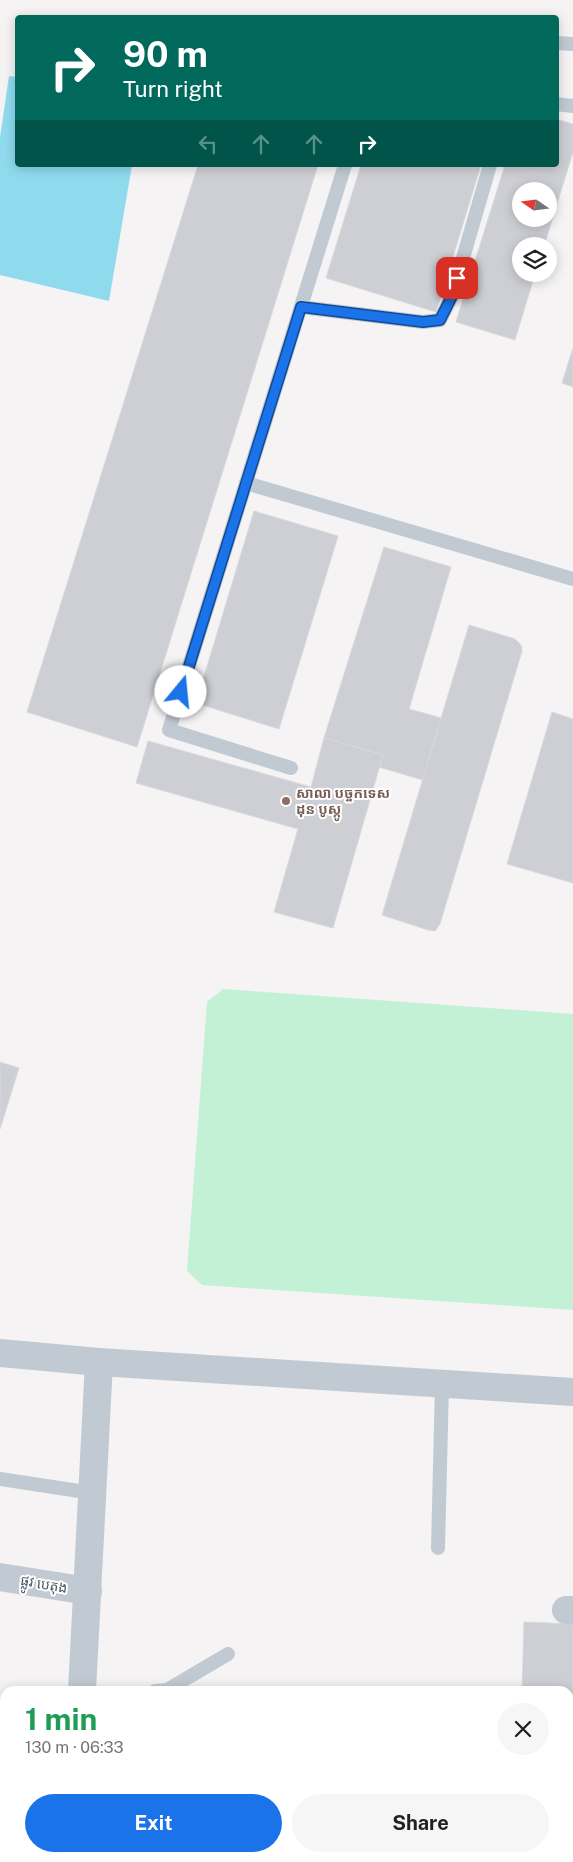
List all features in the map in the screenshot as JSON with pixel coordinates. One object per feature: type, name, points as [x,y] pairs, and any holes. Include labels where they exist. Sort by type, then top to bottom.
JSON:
[{"type":"street","points":[[0,1353],[99,1362],[573,1392]]},
{"type":"street","points":[[82,1686],[99,1362]]},
{"type":"street","name":"ផ្លូវ បេតុង","points":[[0,1577],[88,1591]]},
{"type":"lane","points":[[559,43],[573,44]]},
{"type":"lane","points":[[559,104],[573,106]]},
{"type":"lane","points":[[291,768],[169,730],[345,167]]},
{"type":"lane","points":[[301,307],[423,322],[440,320],[452,296],[489,167]]},
{"type":"lane","points":[[246,483],[573,578]]},
{"type":"lane","points":[[438,1548],[442,1385]]},
{"type":"lane","points":[[0,1479],[92,1493]]},
{"type":"lane","points":[[173,1686],[228,1654]]},
{"type":"green space","points":[[223,989],[573,1014],[573,1310],[202,1285],[187,1271],[207,1002]]},
{"type":"water","points":[[9,76],[15,77],[15,167],[132,167],[109,301],[0,275],[0,137]]},
{"type":"building","points":[[559,120],[573,124],[573,152],[558,201],[558,182],[512,182],[512,228],[550,228],[547,237],[512,237],[512,282],[533,282],[515,340],[456,322],[504,167],[559,167]]},
{"type":"building","points":[[197,167],[317,167],[137,747],[27,712]]},
{"type":"building","points":[[360,167],[480,167],[436,312],[326,278]]},
{"type":"building","points":[[573,348],[573,387],[562,383]]},
{"type":"building","points":[[254,511],[338,536],[279,729],[196,703]]},
{"type":"building","points":[[384,547],[451,567],[409,709],[441,718],[423,780],[379,767],[383,755],[324,738]]},
{"type":"building","points":[[469,625],[515,639],[521,645],[522,651],[440,924],[435,931],[382,915]]},
{"type":"building","points":[[552,712],[573,719],[573,883],[507,864]]},
{"type":"building","points":[[324,738],[383,755],[333,928],[274,912],[298,829],[136,783],[148,741],[311,787]]},
{"type":"building","points":[[0,1062],[19,1068],[0,1129]]},
{"type":"building","points":[[524,1622],[573,1624],[573,1686],[522,1686]]},
{"type":"place","name":"សាលា បច្ចកទេស ដុន បូស្កូ","points":[[286,801]]},
{"type":"route","points":[[181,692],[301,307],[423,322],[440,320],[452,296],[457,278]]}]
